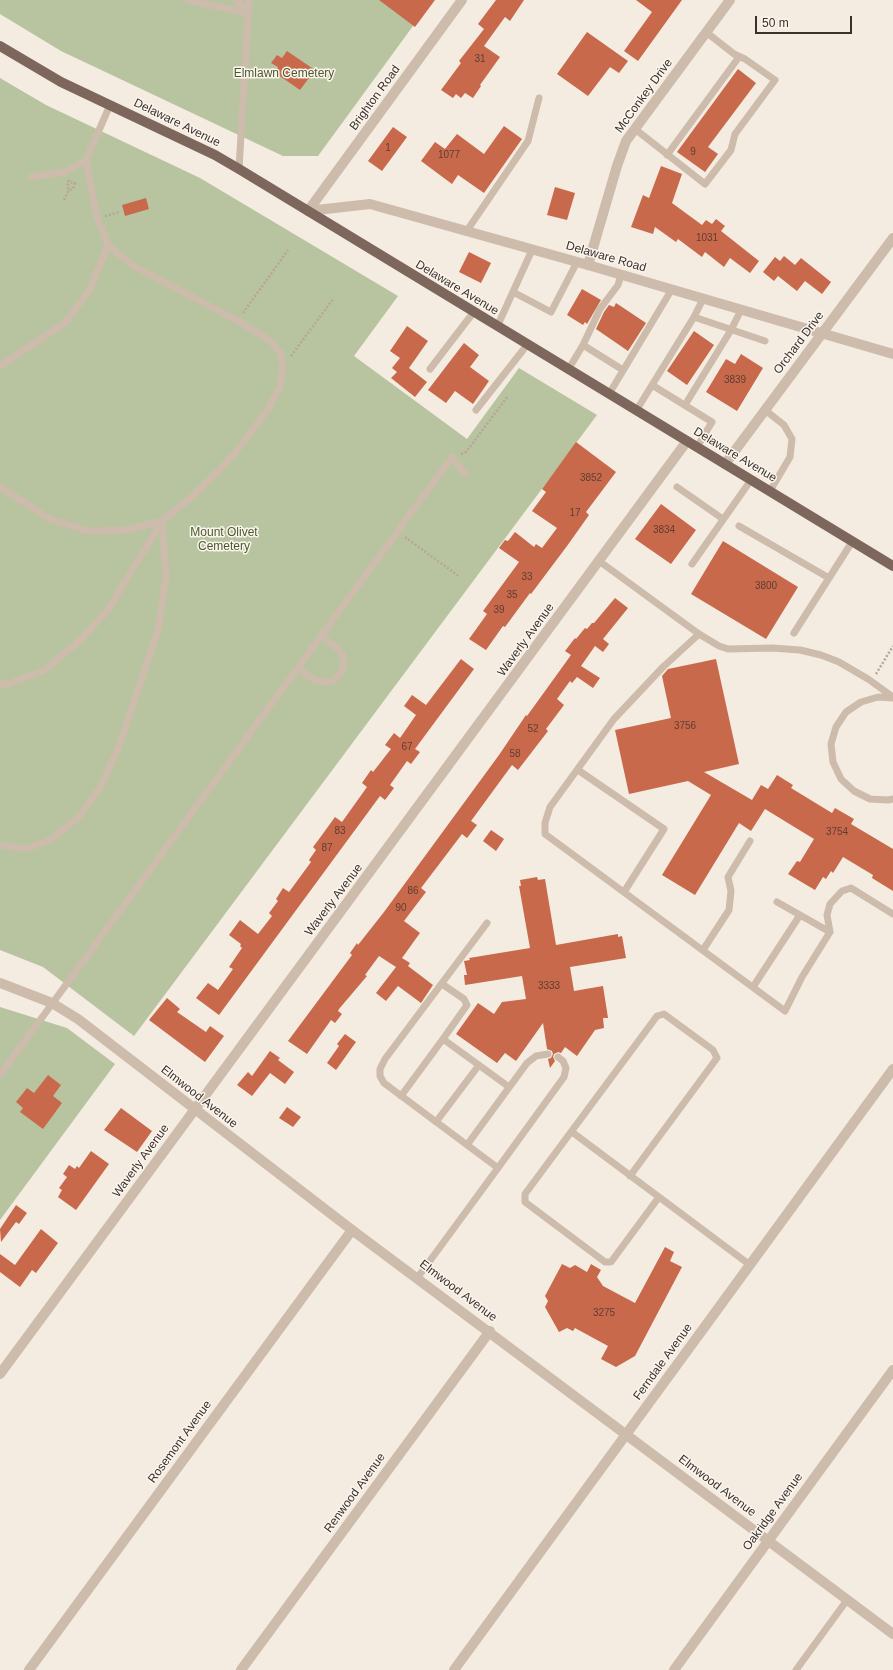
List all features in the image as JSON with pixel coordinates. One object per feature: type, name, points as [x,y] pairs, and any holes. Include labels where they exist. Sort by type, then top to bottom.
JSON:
[{"type":"main road","name":"Delaware Avenue","points":[[0,46],[61,82],[214,155],[893,566]]},
{"type":"street","name":"Brighton Road","points":[[308,211],[462,0]]},
{"type":"street","name":"McConkey Drive","points":[[588,265],[617,166],[626,141],[730,0]]},
{"type":"street","name":"Delaware Road","points":[[308,211],[370,204],[672,289],[893,354]]},
{"type":"street","name":"Orchard Drive","points":[[725,464],[893,238]]},
{"type":"street","name":"Waverly Avenue","points":[[0,1374],[687,441]]},
{"type":"street","name":"Elmwood Avenue","points":[[0,983],[52,1003],[78,1019],[194,1110],[352,1230],[418,1277],[893,1634]]},
{"type":"street","name":"Ferndale Avenue","points":[[454,1670],[893,1069]]},
{"type":"street","name":"Rosemont Avenue","points":[[29,1670],[352,1230]]},
{"type":"street","name":"Renwood Avenue","points":[[241,1670],[490,1331]]},
{"type":"street","name":"Oakridge Avenue","points":[[674,1670],[893,1370]]},
{"type":"lane","points":[[188,0],[248,13]]},
{"type":"lane","points":[[238,0],[248,13]]},
{"type":"lane","points":[[238,169],[249,0]]},
{"type":"lane","points":[[635,129],[705,184],[731,150],[735,134],[775,80],[734,54],[706,32]]},
{"type":"lane","points":[[667,155],[739,57]]},
{"type":"lane","points":[[466,232],[528,142],[539,98]]},
{"type":"lane","points":[[0,684],[8,684],[43,670],[77,643],[108,610],[162,521],[193,496],[233,456],[268,409],[280,387],[283,366],[280,353],[270,341],[238,321],[132,265],[108,245],[97,218],[86,160],[110,105]]},
{"type":"lane","points":[[32,177],[64,172],[86,160]]},
{"type":"lane","points":[[0,366],[65,323],[89,291],[108,245]]},
{"type":"lane","points":[[497,327],[532,250]]},
{"type":"lane","points":[[513,292],[550,312],[577,262]]},
{"type":"lane","points":[[568,370],[583,345],[600,309],[618,286],[620,275]]},
{"type":"lane","points":[[609,394],[672,289]]},
{"type":"lane","points":[[636,411],[694,317],[703,299]]},
{"type":"lane","points":[[685,405],[731,330],[741,310]]},
{"type":"lane","points":[[430,369],[473,313]]},
{"type":"lane","points":[[694,317],[765,341]]},
{"type":"lane","points":[[476,410],[527,345]]},
{"type":"lane","points":[[583,345],[624,370]]},
{"type":"lane","points":[[652,385],[712,422],[697,448]]},
{"type":"lane","points":[[766,410],[784,425],[792,439],[790,457],[770,491]]},
{"type":"lane","points":[[0,1075],[452,457],[465,474]]},
{"type":"lane","points":[[692,564],[751,480]]},
{"type":"lane","points":[[0,487],[50,519],[88,531],[126,530],[162,521]]},
{"type":"lane","points":[[677,487],[723,519]]},
{"type":"lane","points":[[0,845],[26,849],[50,840],[79,817],[101,786],[119,746],[158,630],[166,577],[162,521]]},
{"type":"lane","points":[[740,526],[829,578]]},
{"type":"lane","points":[[794,633],[852,542]]},
{"type":"lane","points":[[599,561],[699,634],[719,646],[728,649],[772,648],[800,650],[821,656],[839,662],[872,682],[893,698]]},
{"type":"lane","points":[[699,634],[663,667],[614,718],[550,807],[545,823],[545,834],[785,1011],[802,977],[830,932],[826,915],[830,904],[842,891],[851,888],[893,914]]},
{"type":"lane","points":[[298,668],[314,680],[323,682],[333,680],[340,674],[344,664],[343,655],[337,648],[321,636]]},
{"type":"lane","points":[[891,801],[870,798],[854,791],[841,778],[833,762],[831,744],[836,727],[846,712],[861,702],[878,697],[893,698]]},
{"type":"lane","points":[[578,770],[664,829],[624,892]]},
{"type":"lane","points":[[703,950],[730,910],[731,891],[728,877],[750,841]]},
{"type":"lane","points":[[777,902],[830,932]]},
{"type":"lane","points":[[753,987],[800,914]]},
{"type":"lane","points":[[487,923],[385,1059],[380,1069],[380,1076],[384,1084],[498,1168]]},
{"type":"lane","points":[[401,1096],[467,1005],[464,999],[442,984]]},
{"type":"lane","points":[[630,1176],[717,1058],[714,1050],[664,1014],[657,1016],[525,1194],[525,1202],[605,1262],[611,1262],[659,1197]]},
{"type":"lane","points":[[443,1039],[509,1087]]},
{"type":"lane","points":[[467,1145],[527,1064],[536,1056],[548,1054]]},
{"type":"lane","points":[[418,1277],[564,1077],[566,1068],[558,1057]]},
{"type":"lane","points":[[436,1122],[479,1065]]},
{"type":"lane","points":[[572,1132],[750,1265]]},
{"type":"lane","points":[[796,1670],[847,1600]]},
{"type":"path","points":[[64,200],[69,190]]},
{"type":"path","points":[[97,218],[120,212]]},
{"type":"path","points":[[238,321],[288,250]]},
{"type":"path","points":[[283,366],[333,299]]},
{"type":"path","points":[[452,457],[466,452],[508,396]]},
{"type":"path","points":[[398,532],[460,577]]},
{"type":"path","points":[[872,682],[893,646]]},
{"type":"green space","name":"Elmlawn Cemetery","points":[[0,0],[432,0],[318,156],[283,156],[61,51],[0,14]]},
{"type":"green space","name":"Mount Olivet Cemetery","points":[[0,78],[46,105],[200,178],[398,296],[354,356],[467,439],[519,368],[597,415],[134,1036],[43,967],[0,950]]},
{"type":"green space","points":[[0,1007],[67,1028],[115,1064],[0,1220]]},
{"type":"building","points":[[379,0],[435,0],[415,27]]},
{"type":"building","points":[[496,0],[524,0],[510,21],[505,17],[484,46],[500,57],[480,85],[481,86],[473,98],[465,93],[461,98],[456,94],[453,98],[441,90],[461,63],[459,61],[484,29],[478,24]]},
{"type":"building","points":[[636,0],[682,0],[638,61],[624,51],[652,12]]},
{"type":"building","points":[[587,32],[628,61],[619,73],[610,67],[588,96],[557,74]]},
{"type":"building","points":[[287,51],[315,70],[300,90],[274,72],[278,67],[271,63],[277,55],[282,58]]},
{"type":"building","points":[[738,69],[756,83],[708,147],[718,154],[705,172],[677,152]]},
{"type":"building","points":[[504,126],[522,139],[484,193],[458,175],[452,184],[421,161],[435,142],[445,149],[457,134],[484,154]]},
{"type":"building","points":[[393,127],[407,137],[382,171],[368,161]]},
{"type":"building","points":[[661,166],[682,174],[672,203],[702,225],[706,220],[712,224],[716,219],[725,226],[721,231],[759,261],[750,273],[730,258],[724,267],[705,252],[702,257],[678,239],[676,242],[655,227],[653,234],[631,227],[643,195],[649,198]]},
{"type":"building","points":[[555,187],[575,193],[567,220],[547,215]]},
{"type":"building","points":[[146,198],[149,209],[125,216],[122,205]]},
{"type":"building","points":[[469,252],[491,263],[481,283],[459,272]]},
{"type":"building","points":[[784,256],[795,265],[801,258],[831,282],[822,294],[805,281],[797,291],[778,276],[774,281],[763,272],[775,257],[780,261]]},
{"type":"building","points":[[582,289],[601,300],[587,324],[585,322],[583,325],[567,315]]},
{"type":"building","points":[[616,303],[646,323],[628,351],[596,329],[609,305],[614,307]]},
{"type":"building","points":[[407,326],[428,341],[409,368],[427,382],[415,397],[391,378],[397,372],[392,368],[400,358],[390,351]]},
{"type":"building","points":[[694,331],[714,345],[687,385],[667,371]]},
{"type":"building","points":[[464,343],[479,355],[470,367],[489,381],[473,404],[455,391],[446,403],[428,390]]},
{"type":"building","points":[[741,354],[763,368],[737,411],[706,392],[726,359],[735,364]]},
{"type":"building","points":[[576,442],[616,472],[586,512],[589,515],[567,546],[505,627],[503,626],[486,650],[469,639],[487,614],[483,611],[519,562],[499,548],[505,540],[508,541],[515,532],[534,547],[536,544],[542,548],[557,528],[532,511],[546,492],[542,489]]},
{"type":"building","points":[[661,504],[696,530],[671,564],[635,539]]},
{"type":"building","points":[[723,541],[798,587],[766,639],[691,594]]},
{"type":"building","points":[[615,598],[628,608],[603,639],[609,644],[603,652],[595,646],[581,666],[600,678],[593,688],[577,677],[572,683],[570,681],[557,699],[564,705],[546,729],[548,731],[518,770],[512,765],[471,821],[477,825],[467,838],[462,834],[421,888],[426,892],[404,921],[420,933],[402,958],[410,963],[408,966],[433,985],[421,1003],[398,986],[386,1001],[376,993],[396,967],[379,956],[365,975],[367,976],[339,1009],[338,1011],[342,1014],[335,1023],[331,1020],[307,1054],[288,1041],[352,955],[350,953],[357,943],[358,945],[384,912],[571,655],[565,651],[585,628],[587,629],[592,623],[594,623]]},
{"type":"building","points":[[461,659],[474,669],[415,749],[420,752],[411,764],[407,761],[390,785],[394,788],[385,800],[380,796],[219,1015],[196,998],[208,983],[218,990],[233,969],[229,967],[242,948],[240,946],[241,944],[229,935],[240,920],[258,934],[272,916],[269,913],[278,901],[276,899],[283,888],[289,892],[311,862],[309,860],[316,850],[313,847],[335,817],[342,822],[367,787],[362,783],[371,770],[373,772],[391,749],[385,745],[394,733],[400,738],[416,715],[404,706],[412,695],[426,705]]},
{"type":"building","points":[[716,659],[739,764],[704,772],[752,800],[761,785],[768,789],[777,775],[793,785],[791,788],[832,813],[835,808],[854,819],[851,824],[893,849],[893,891],[872,878],[873,875],[843,857],[833,873],[831,871],[826,879],[823,877],[815,890],[788,874],[797,861],[800,862],[814,839],[765,809],[751,831],[739,823],[695,895],[662,875],[711,795],[688,781],[629,794],[615,730],[671,718],[662,676],[668,669]]},
{"type":"building","points":[[491,830],[504,839],[496,851],[483,841]]},
{"type":"building","points":[[537,877],[538,880],[545,879],[556,945],[618,934],[618,937],[622,936],[626,958],[570,967],[574,991],[603,986],[608,1018],[603,1018],[604,1028],[595,1030],[577,1056],[565,1047],[561,1053],[558,1052],[554,1054],[553,1057],[555,1061],[550,1068],[548,1059],[551,1058],[553,1054],[552,1051],[547,1049],[543,1023],[516,1061],[505,1053],[497,1063],[456,1034],[478,1003],[494,1014],[502,1002],[526,999],[522,976],[465,985],[464,975],[467,975],[464,961],[470,960],[469,958],[530,948],[519,886],[521,886],[520,880]]},
{"type":"building","points":[[167,998],[180,1009],[177,1012],[206,1032],[210,1026],[224,1036],[205,1062],[149,1020]]},
{"type":"building","points":[[345,1034],[356,1042],[336,1070],[327,1063],[339,1046],[337,1044]]},
{"type":"building","points":[[270,1051],[280,1058],[278,1060],[294,1072],[285,1084],[270,1073],[252,1096],[237,1085],[248,1072],[252,1076]]},
{"type":"building","points":[[48,1075],[61,1085],[53,1096],[62,1103],[43,1129],[20,1112],[23,1108],[16,1102],[27,1088],[34,1093]]},
{"type":"building","points":[[287,1107],[301,1117],[293,1127],[279,1118]]},
{"type":"building","points":[[121,1108],[152,1131],[137,1152],[104,1130]]},
{"type":"building","points":[[91,1151],[109,1164],[76,1210],[58,1197],[62,1190],[59,1188],[67,1177],[63,1174],[69,1165],[75,1169],[77,1166],[79,1168]]},
{"type":"building","points":[[16,1205],[27,1213],[19,1224],[16,1222],[1,1242],[0,1229]]},
{"type":"building","points":[[41,1229],[58,1243],[36,1273],[32,1270],[20,1287],[0,1272],[0,1254],[15,1265]]},
{"type":"building","points":[[665,1247],[674,1252],[670,1261],[682,1267],[635,1356],[616,1367],[601,1359],[608,1346],[575,1328],[573,1331],[567,1328],[559,1332],[545,1307],[548,1301],[545,1296],[562,1264],[570,1268],[575,1265],[587,1272],[591,1264],[601,1270],[597,1277],[603,1286],[635,1303]]}]
